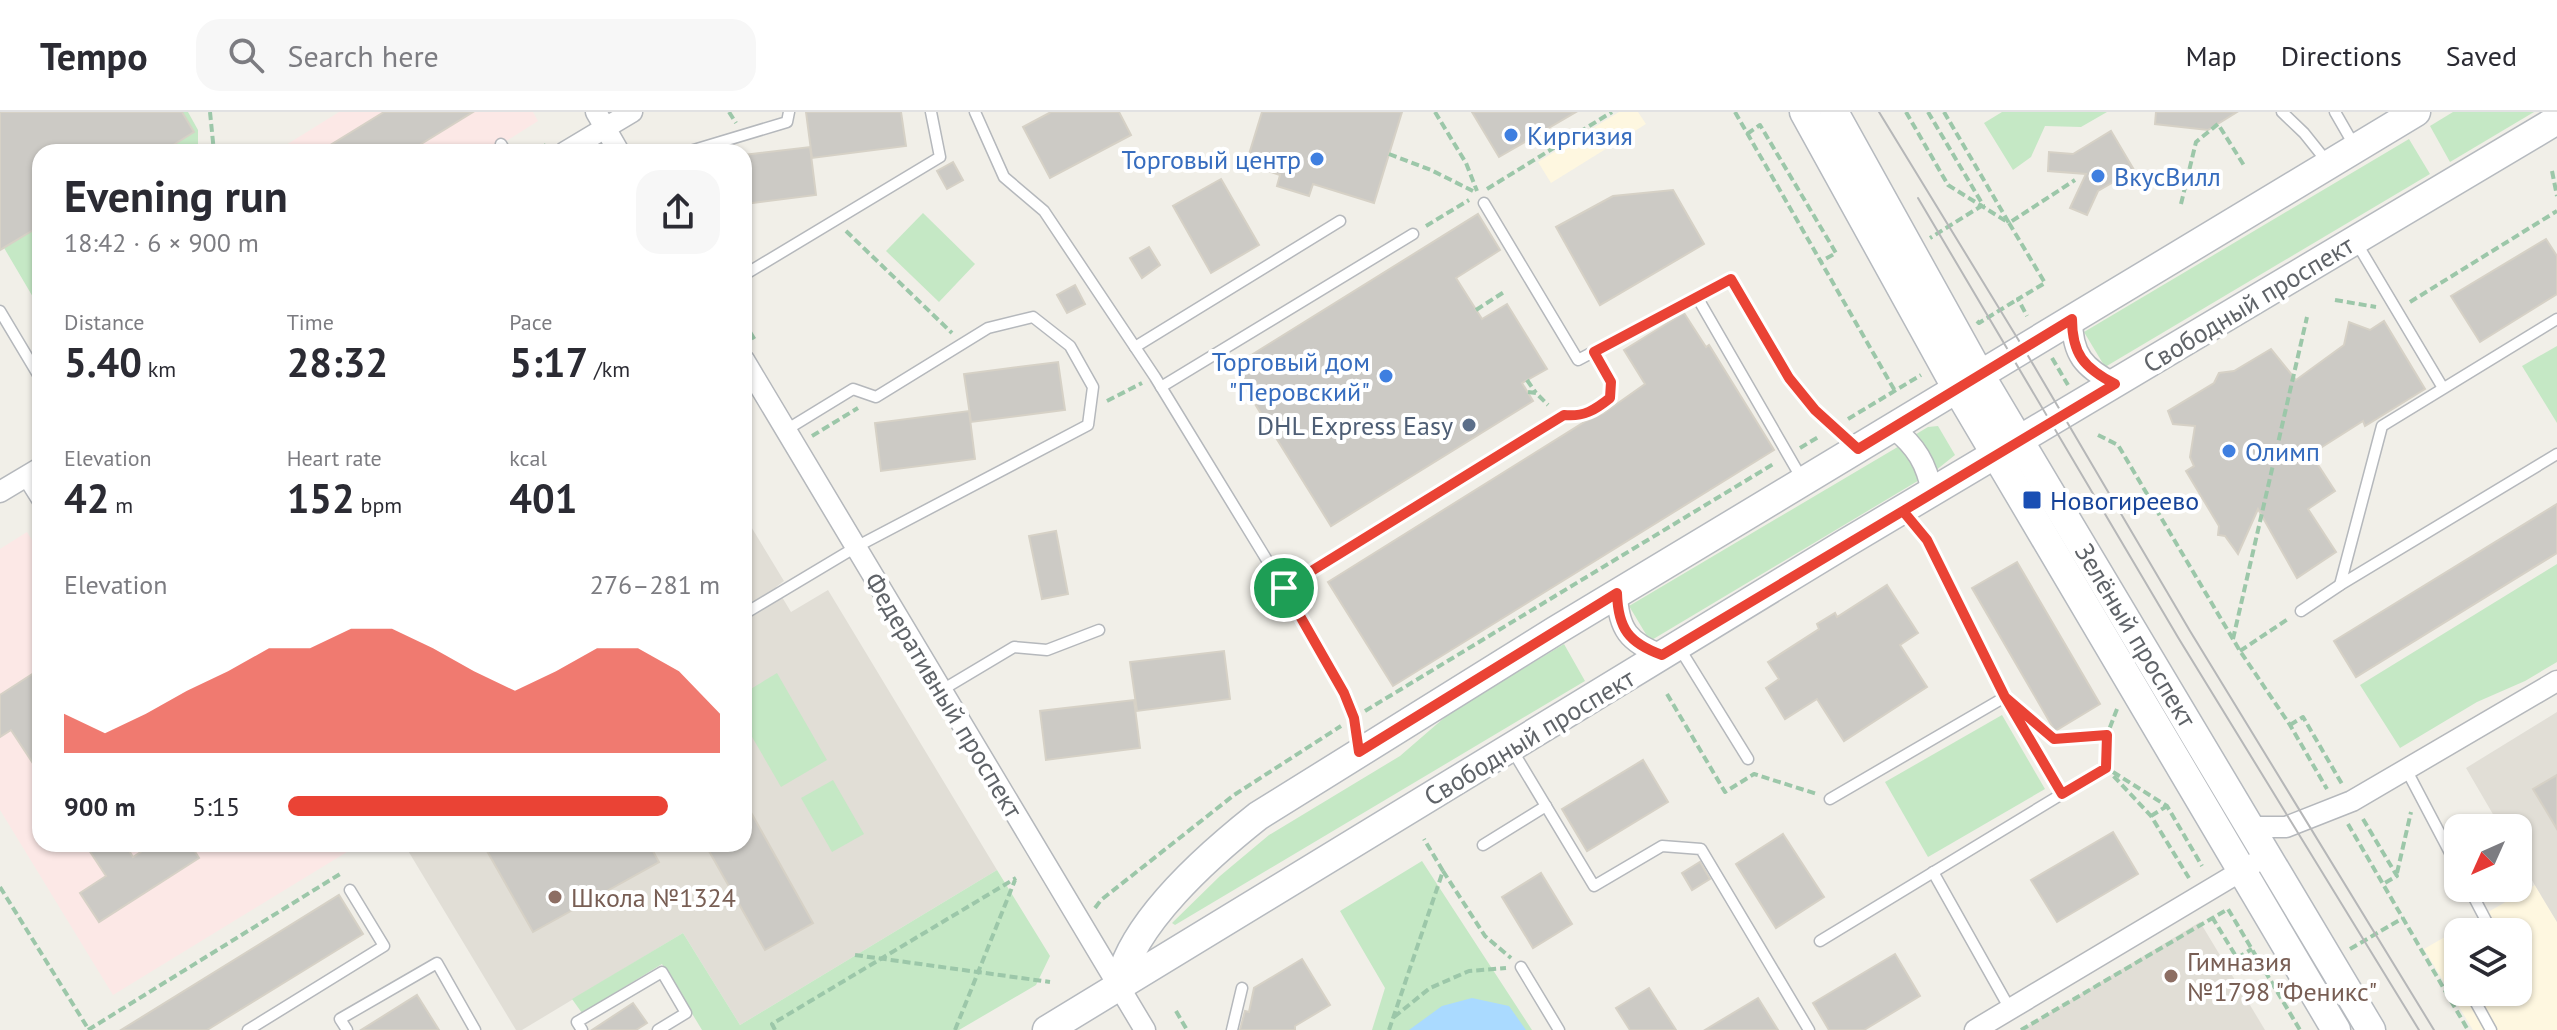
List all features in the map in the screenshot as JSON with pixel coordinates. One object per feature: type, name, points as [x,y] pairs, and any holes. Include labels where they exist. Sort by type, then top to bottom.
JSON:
[{"type":"main road","name":"Зелёный проспект","points":[[1804,112],[2008,448],[2252,827],[2371,1030]]},
{"type":"main road","name":"Зелёный проспект","points":[[1834,112],[1968,382]]},
{"type":"main road","points":[[1119,986],[1121,973],[1131,952],[1172,896],[1206,861],[1258,816],[1617,593],[2416,112]]},
{"type":"main road","name":"Свободный проспект","points":[[1047,1030],[1670,650],[2557,120]]},
{"type":"main road","name":"Зелёный проспект","points":[[2008,448],[2242,871],[2336,1030]]},
{"type":"street","points":[[574,144],[600,120],[632,112]]},
{"type":"street","points":[[600,120],[614,144]]},
{"type":"street","points":[[2072,319],[2072,338],[2080,358],[2094,373],[2115,384]]},
{"type":"street","name":"Федеративный проспект","points":[[752,373],[1145,1030]]},
{"type":"street","points":[[1893,428],[1909,440],[1921,456],[1932,493]]},
{"type":"street","points":[[0,492],[31,473]]},
{"type":"street","points":[[1617,593],[1618,615],[1627,634],[1642,648],[1670,650]]},
{"type":"street","points":[[2252,827],[2286,827],[2352,801],[2557,681]]},
{"type":"street","points":[[1975,1030],[2268,855]]},
{"type":"lane","points":[[714,144],[787,122],[789,112]]},
{"type":"lane","points":[[752,270],[940,157],[931,112]]},
{"type":"lane","points":[[2282,112],[2329,164]]},
{"type":"lane","points":[[2335,112],[2356,148]]},
{"type":"lane","points":[[980,115],[1004,177],[1044,211],[1155,377],[1284,588],[1344,693],[1354,718],[1359,752]]},
{"type":"lane","points":[[1481,199],[1578,360],[1731,279],[1789,378],[1815,410],[1858,449]]},
{"type":"lane","points":[[1135,347],[1340,221]]},
{"type":"lane","points":[[1161,387],[1413,234]]},
{"type":"lane","points":[[2355,240],[2443,388]]},
{"type":"lane","points":[[1697,297],[1804,481]]},
{"type":"lane","points":[[0,311],[32,365]]},
{"type":"lane","points":[[752,609],[856,547],[1088,425],[1093,387],[1070,346],[1033,317],[988,328],[876,397],[853,389],[786,430]]},
{"type":"lane","points":[[2340,585],[2382,426],[2557,319]]},
{"type":"lane","points":[[1284,588],[1564,415],[1577,416],[1594,411],[1610,398],[1611,382],[1594,352]]},
{"type":"lane","points":[[2301,611],[2557,454]]},
{"type":"lane","points":[[1820,941],[2062,794],[2005,697],[1927,540],[1903,511]]},
{"type":"lane","points":[[942,690],[1014,647],[1047,650],[1099,630]]},
{"type":"lane","points":[[1670,650],[1748,759]]},
{"type":"lane","points":[[1830,799],[2005,697]]},
{"type":"lane","points":[[1511,748],[1594,886],[1662,846],[1701,849],[1809,1030]]},
{"type":"lane","points":[[2406,769],[2444,841]]},
{"type":"lane","points":[[1483,845],[1546,806]]},
{"type":"lane","points":[[1933,872],[2010,1009]]},
{"type":"lane","points":[[248,1030],[384,946],[350,890]]},
{"type":"lane","points":[[347,1030],[340,1019],[437,963],[475,1030]]},
{"type":"lane","points":[[1521,967],[1559,1030]]},
{"type":"lane","points":[[582,1030],[577,1022],[662,972],[686,1013],[658,1030]]},
{"type":"lane","points":[[1232,1030],[1242,988]]},
{"type":"lane","points":[[2478,1006],[2491,1030]]},
{"type":"path","points":[[210,112],[213,144]]},
{"type":"path","points":[[1435,112],[1466,163],[1481,199]]},
{"type":"path","points":[[1413,234],[1481,199],[1612,112]]},
{"type":"path","points":[[1735,112],[1895,391]]},
{"type":"path","points":[[1906,112],[1948,185],[2009,223]]},
{"type":"path","points":[[1928,112],[1983,205]]},
{"type":"path","points":[[1944,112],[2045,283],[2018,299],[2028,318]]},
{"type":"path","points":[[2181,204],[2196,142],[2218,124],[2245,167]]},
{"type":"path","points":[[1747,134],[1760,125],[1836,253],[1820,262]]},
{"type":"path","points":[[1389,154],[1431,170],[1481,199]]},
{"type":"path","points":[[2552,171],[2557,196]]},
{"type":"path","points":[[2009,223],[2075,180]]},
{"type":"path","points":[[1928,240],[1983,205]]},
{"type":"path","points":[[2335,300],[2397,310],[2557,211]]},
{"type":"path","points":[[835,220],[963,343]]},
{"type":"path","points":[[1476,310],[1504,292]]},
{"type":"path","points":[[2233,640],[2307,317]]},
{"type":"path","points":[[2049,352],[2070,388]]},
{"type":"path","points":[[1101,900],[1234,795],[1354,718],[1921,375]]},
{"type":"path","points":[[1090,410],[1155,377]]},
{"type":"path","points":[[1527,380],[1548,405],[1564,415]]},
{"type":"path","points":[[1528,392],[1536,393]]},
{"type":"path","points":[[812,436],[876,397]]},
{"type":"path","points":[[2098,435],[2118,445],[2233,640],[2290,725],[2332,797]]},
{"type":"path","points":[[2240,651],[2301,611]]},
{"type":"path","points":[[2118,707],[2107,735],[2106,768],[2151,816],[2191,881]]},
{"type":"path","points":[[2044,731],[2054,739],[2107,735]]},
{"type":"path","points":[[2062,794],[2106,768]]},
{"type":"path","points":[[2106,768],[2167,806],[2202,866]]},
{"type":"path","points":[[2397,876],[2417,789]]},
{"type":"path","points":[[2151,816],[2167,806]]},
{"type":"path","points":[[2347,822],[2468,1030]]},
{"type":"path","points":[[1424,839],[1485,936],[1521,967]]},
{"type":"path","points":[[1389,1030],[1443,871]]},
{"type":"path","points":[[0,887],[89,1030],[340,874],[350,890]]},
{"type":"path","points":[[775,1030],[772,1024],[1016,878],[955,1030]]},
{"type":"path","points":[[2206,907],[2237,958],[2252,949]]},
{"type":"path","points":[[2021,1030],[2228,909],[2300,1030]]},
{"type":"path","points":[[2347,951],[2403,918]]},
{"type":"path","points":[[855,955],[1050,982]]},
{"type":"path","points":[[1394,1017],[1430,988],[1469,971],[1521,967]]},
{"type":"path","points":[[1176,1011],[1187,1030]]},
{"type":"shaded area","points":[[339,112],[533,112],[538,121],[502,144],[288,144]]},
{"type":"shaded area","points":[[1619,112],[1638,112],[1646,124],[1551,183],[1538,162]]},
{"type":"shaded area","points":[[752,528],[784,581],[776,587],[791,612],[828,590],[997,870],[740,1025],[683,933],[522,1030],[516,1030],[409,852],[752,852]]},
{"type":"shaded area","points":[[27,532],[32,540],[32,852],[347,852],[113,995],[0,810],[0,549]]},
{"type":"shaded area","points":[[2557,712],[2557,922],[2532,880],[2532,814],[2493,814],[2466,768]]},
{"type":"shaded area","points":[[2535,885],[2557,922],[2557,1030],[2473,1030],[2458,1006],[2532,1006],[2532,918],[2478,918],[2506,902],[2532,902],[2532,887]]},
{"type":"shaded area","name":"Гимназия №1798 \"Феникс\"","points":[[2200,922],[2265,1030],[2021,1030]]},
{"type":"shaded area","points":[[2444,937],[2444,982],[2424,949]]},
{"type":"green space","points":[[0,112],[188,112],[198,130],[198,144],[32,144],[32,295],[0,241]]},
{"type":"green space","points":[[2002,112],[2107,112],[2081,127],[2045,126],[2031,157],[2013,170],[1984,123]]},
{"type":"green space","points":[[2453,112],[2534,112],[2450,162],[2430,126]]},
{"type":"green space","points":[[2409,139],[2430,174],[2105,367],[2084,332]]},
{"type":"green space","points":[[923,213],[975,264],[939,302],[886,251]]},
{"type":"green space","points":[[2557,346],[2557,423],[2522,366]]},
{"type":"green space","points":[[1938,426],[1955,455],[1935,471],[1913,436],[1928,427]]},
{"type":"green space","points":[[1901,445],[1914,460],[1921,479],[1650,641],[1629,606]]},
{"type":"green space","points":[[2557,564],[2557,662],[2525,681],[2477,702],[2400,748],[2360,685]]},
{"type":"green space","points":[[1564,644],[1585,681],[1175,925],[1172,923],[1220,876],[1269,835],[1400,756],[1452,711]]},
{"type":"green space","points":[[777,673],[827,760],[781,787],[752,737],[752,688]]},
{"type":"green space","points":[[2002,715],[2045,789],[1928,857],[1885,782]]},
{"type":"green space","points":[[833,780],[864,834],[832,852],[801,798]]},
{"type":"green space","points":[[1422,861],[1532,1030],[1372,1030],[1385,988],[1340,911]]},
{"type":"green space","points":[[997,870],[1050,956],[1036,985],[959,1030],[702,1030],[662,964],[582,1013],[572,999],[683,933],[740,1025]]},
{"type":"water","points":[[1472,998],[1509,1006],[1526,1030],[1409,1030],[1442,1006]]},
{"type":"building","points":[[0,112],[182,112],[194,132],[175,144],[32,144],[32,231],[0,250]]},
{"type":"building","points":[[384,112],[473,112],[421,144],[332,144]]},
{"type":"building","points":[[806,112],[901,112],[906,146],[812,158]]},
{"type":"building","points":[[1051,112],[1119,112],[1131,135],[1050,178],[1023,127]]},
{"type":"building","name":"Торговый центр","points":[[1262,112],[1402,112],[1374,203],[1313,184],[1309,196],[1277,186],[1280,175],[1246,164]]},
{"type":"building","name":"Киргизия","points":[[1472,112],[1576,112],[1499,157]]},
{"type":"building","points":[[2156,112],[2237,112],[2208,130],[2155,124]]},
{"type":"building","name":"ВкусВилл","points":[[2111,131],[2134,170],[2098,191],[2087,215],[2070,208],[2086,174],[2048,171],[2049,152],[2073,154]]},
{"type":"building","points":[[810,147],[816,195],[752,203],[752,154]]},
{"type":"building","points":[[953,162],[963,180],[947,189],[937,171]]},
{"type":"building","points":[[1221,179],[1259,245],[1211,273],[1173,206]]},
{"type":"building","points":[[1673,190],[1704,244],[1600,305],[1556,227],[1613,196]]},
{"type":"building","name":"Торговый дом \"Перовский\"","points":[[1478,214],[1500,250],[1456,278],[1482,319],[1507,304],[1547,369],[1522,383],[1533,401],[1331,526],[1232,367]]},
{"type":"building","points":[[2546,239],[2557,256],[2557,294],[2480,342],[2451,296]]},
{"type":"building","points":[[1149,247],[1160,265],[1142,278],[1130,258]]},
{"type":"building","points":[[1075,285],[1085,304],[1067,313],[1057,295]]},
{"type":"building","points":[[1684,313],[1706,347],[1709,345],[1774,450],[1393,686],[1328,582],[1586,421],[1604,413],[1645,384],[1624,350]]},
{"type":"building","points":[[2384,321],[2425,389],[2365,426],[2363,421],[2311,454],[2335,491],[2308,509],[2336,552],[2297,578],[2258,509],[2238,554],[2225,536],[2218,535],[2219,526],[2186,471],[2194,466],[2190,457],[2195,426],[2173,424],[2168,411],[2214,383],[2219,373],[2234,371],[2271,349],[2296,380],[2344,345],[2349,322],[2370,330]]},
{"type":"building","points":[[1058,362],[1065,410],[971,422],[964,374]]},
{"type":"building","points":[[969,411],[975,459],[881,471],[875,423]]},
{"type":"building","points":[[2557,504],[2557,553],[2356,677],[2334,641]]},
{"type":"building","points":[[1056,531],[1068,594],[1042,599],[1029,536]]},
{"type":"building","points":[[2017,562],[2100,704],[2055,731],[1972,588]]},
{"type":"building","points":[[1887,585],[1918,633],[1900,645],[1927,687],[1844,741],[1817,699],[1785,719],[1766,688],[1779,679],[1768,662],[1819,629],[1817,624],[1835,613],[1837,617]]},
{"type":"building","points":[[1224,651],[1230,699],[1137,711],[1130,662]]},
{"type":"building","points":[[32,674],[32,762],[11,730],[0,737],[0,695]]},
{"type":"building","points":[[1134,700],[1140,748],[1046,760],[1040,711]]},
{"type":"building","points":[[1643,760],[1668,802],[1587,851],[1562,809]]},
{"type":"building","points":[[2557,775],[2557,829],[2533,789]]},
{"type":"building","name":"Школа №1324","points":[[752,814],[813,923],[765,950],[710,852],[752,852]]},
{"type":"building","points":[[2113,832],[2138,874],[2057,922],[2031,880]]},
{"type":"building","points":[[1783,834],[1824,897],[1776,928],[1736,864]]},
{"type":"building","points":[[90,852],[130,852],[133,857],[141,852],[195,852],[199,858],[99,922],[80,893],[106,876]]},
{"type":"building","name":"Школа №1324","points":[[488,852],[653,852],[659,862],[533,932]]},
{"type":"building","points":[[1700,862],[1710,879],[1692,890],[1682,873]]},
{"type":"building","points":[[1541,873],[1572,924],[1533,948],[1502,897]]},
{"type":"building","points":[[339,895],[363,934],[207,1030],[121,1030]]},
{"type":"building","points":[[1895,954],[1920,996],[1864,1030],[1829,1030],[1813,1003]]},
{"type":"building","points":[[1302,959],[1330,1005],[1295,1026],[1295,1030],[1240,1030],[1245,1011],[1249,1012],[1254,988]]},
{"type":"building","points":[[1649,988],[1676,1030],[1630,1030],[1616,1008]]},
{"type":"building","points":[[417,995],[439,1030],[361,1030]]},
{"type":"building","points":[[1758,998],[1778,1030],[1705,1030]]},
{"type":"building","points":[[633,1003],[647,1023],[636,1030],[592,1030]]},
{"type":"tram line","points":[[1879,112],[2434,1030]]},
{"type":"tram line","points":[[1918,198],[2179,639],[2419,1030]]},
{"type":"place","name":"Киргизия","points":[[1511,135]]},
{"type":"place","name":"Торговый центр","points":[[1317,159]]},
{"type":"place","name":"ВкусВилл","points":[[2098,176]]},
{"type":"place","name":"Торговый дом \"Перовский\"","points":[[1386,376]]},
{"type":"place","name":"DHL Express Easy","points":[[1469,425]]},
{"type":"place","name":"Олимп","points":[[2229,451]]},
{"type":"place","name":"Новогиреево","points":[[2032,500]]},
{"type":"place","name":"Школа №1324","points":[[555,897]]},
{"type":"place","name":"Гимназия №1798 \"Феникс\"","points":[[2171,976]]},
{"type":"route","points":[[1284,588],[1344,693],[1354,718],[1359,752],[1617,593],[1618,615],[1627,634],[1642,648],[1662,655],[1903,511],[1927,540],[2005,697],[2054,739],[2107,735],[2106,768],[2062,794],[2005,697],[1966,619],[1927,540],[1903,511],[2115,384],[2094,373],[2080,358],[2072,338],[2072,319],[1858,449],[1815,410],[1789,378],[1731,279],[1594,352],[1611,382],[1610,398],[1594,411],[1577,416],[1564,415],[1284,588]]}]
